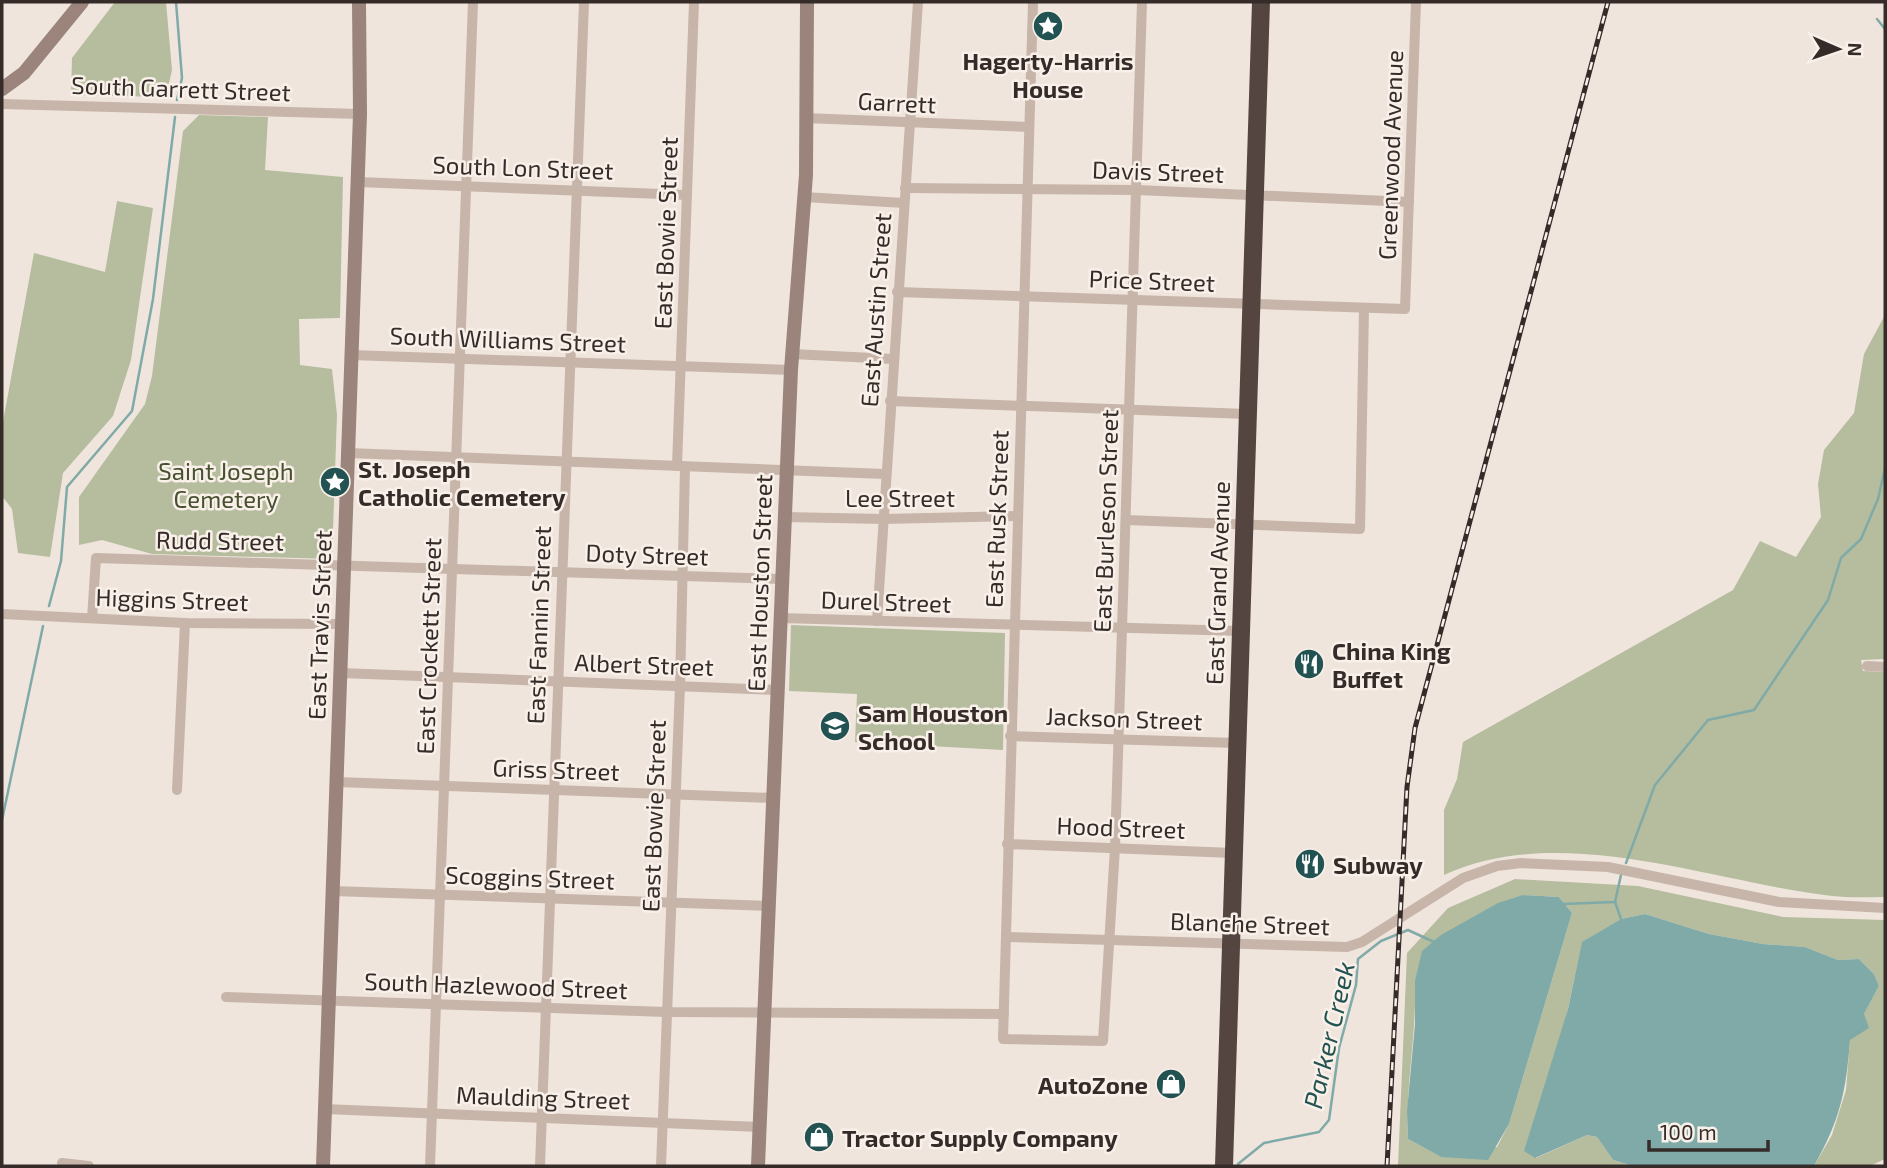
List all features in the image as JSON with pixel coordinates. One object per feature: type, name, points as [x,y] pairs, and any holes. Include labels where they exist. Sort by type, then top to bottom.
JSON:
[{"type":"highway","name":"East Grand Avenue","points":[[1224,1166],[1261,2]]},
{"type":"street","points":[[2,89],[32,65],[82,2]]},
{"type":"street","name":"East Travis Street","points":[[323,1166],[358,181],[359,2]]},
{"type":"street","name":"East Crockett Street","points":[[430,1166],[473,2]]},
{"type":"street","name":"East Fannin Street","points":[[540,1166],[568,362],[584,2]]},
{"type":"street","name":"East Bowie Street","points":[[661,1166],[680,686],[683,576],[681,366],[694,2]]},
{"type":"street","name":"East Houston Street","points":[[758,1166],[786,471],[804,197],[807,2]]},
{"type":"street","name":"East Austin Street","points":[[877,621],[918,2]]},
{"type":"street","name":"East Rusk Street","points":[[1003,1039],[1033,2]]},
{"type":"street","name":"East Burleson Street","points":[[1003,1039],[1103,1041],[1112,940],[1142,2]]},
{"type":"street","name":"Greenwood Avenue","points":[[1405,309],[1416,2]]},
{"type":"street","name":"South Garrett Street","points":[[2,104],[360,114]]},
{"type":"street","name":"Garrett","points":[[805,118],[1030,127]]},
{"type":"street","name":"South Lon Street","points":[[358,181],[687,195]]},
{"type":"street","name":"Davis Street","points":[[905,188],[1137,190],[1409,202]]},
{"type":"street","points":[[804,197],[904,203]]},
{"type":"street","name":"Price Street","points":[[897,292],[1405,309]]},
{"type":"street","points":[[1126,520],[1360,529],[1364,309]]},
{"type":"street","points":[[792,354],[893,359]]},
{"type":"street","name":"South Williams Street","points":[[351,355],[791,370]]},
{"type":"street","points":[[890,401],[1247,414]]},
{"type":"street","points":[[348,453],[885,474]]},
{"type":"street","name":"Lee Street","points":[[784,517],[883,519],[1017,516]]},
{"type":"street","name":"Rudd Street","points":[[92,618],[96,558],[343,564]]},
{"type":"street","name":"Doty Street","points":[[343,564],[782,579]]},
{"type":"street","name":"Higgins Street","points":[[2,614],[185,623],[342,624]]},
{"type":"street","name":"Durel Street","points":[[781,618],[1013,627],[1240,631]]},
{"type":"street","points":[[177,790],[185,623]]},
{"type":"street","points":[[1867,666],[1885,667]]},
{"type":"street","name":"Albert Street","points":[[341,673],[778,690]]},
{"type":"street","name":"Jackson Street","points":[[1010,736],[1236,743]]},
{"type":"street","name":"Griss Street","points":[[337,782],[773,798]]},
{"type":"street","name":"Hood Street","points":[[1007,844],[1233,853]]},
{"type":"street","name":"Blanche Street","points":[[1007,937],[1347,947],[1362,942],[1463,878],[1497,866],[1521,863],[1608,867],[1779,902],[1885,908]]},
{"type":"street","name":"Scoggins Street","points":[[333,891],[768,906]]},
{"type":"street","name":"South Hazlewood Street","points":[[226,996],[666,1012],[1004,1014]]},
{"type":"street","name":"Maulding Street","points":[[326,1109],[759,1127]]},
{"type":"street","points":[[62,1163],[89,1166]]},
{"type":"green space","points":[[115,2],[166,2],[172,70],[166,97],[71,95],[72,58]]},
{"type":"green space","name":"Saint Joseph Cemetery","points":[[199,115],[268,117],[265,170],[343,177],[340,318],[299,319],[300,365],[332,369],[337,415],[332,559],[152,554],[102,540],[79,545],[79,497],[145,404],[152,376],[183,131]]},
{"type":"green space","points":[[117,201],[153,208],[131,360],[113,416],[63,473],[50,557],[18,553],[12,509],[2,496],[2,427],[34,253],[105,272]]},
{"type":"green space","points":[[1885,315],[1885,659],[1861,660],[1863,671],[1885,672],[1885,897],[1832,896],[1636,860],[1586,854],[1537,854],[1490,860],[1444,875],[1444,810],[1457,779],[1463,742],[1733,590],[1760,541],[1796,557],[1821,517],[1818,484],[1824,450],[1854,413],[1864,354]]},
{"type":"green space","points":[[791,625],[1005,633],[1003,750],[855,742],[857,694],[789,691]]},
{"type":"green space","points":[[1515,879],[1638,886],[1783,917],[1885,920],[1885,1159],[1870,1166],[1814,1166],[1832,1135],[1846,1090],[1850,1040],[1879,986],[1874,974],[1859,959],[1838,960],[1805,947],[1763,944],[1709,934],[1645,914],[1621,919],[1582,943],[1536,1158],[1587,1135],[1597,1137],[1613,1160],[1633,1166],[1398,1166],[1407,953],[1448,908]],"holes":[[[1523,895],[1559,897],[1572,913],[1509,1124],[1497,1147],[1441,1157],[1408,1139],[1415,981]]]},
{"type":"water","points":[[1523,895],[1559,897],[1572,913],[1509,1124],[1488,1160],[1441,1157],[1408,1139],[1407,1111],[1415,1024],[1415,981],[1422,951],[1441,935],[1498,903]]},
{"type":"water","points":[[1645,914],[1709,934],[1763,944],[1805,947],[1838,960],[1859,959],[1874,974],[1879,986],[1864,1014],[1869,1028],[1850,1040],[1836,1120],[1814,1166],[1633,1166],[1613,1160],[1597,1137],[1587,1135],[1535,1158],[1524,1151],[1568,1009],[1582,942],[1621,919]]},
{"type":"waterway","points":[[176,2],[182,78],[177,100]]},
{"type":"waterway","name":"Parker Creek","points":[[1877,19],[1885,29]]},
{"type":"waterway","points":[[49,606],[61,561],[67,487],[132,411],[153,299],[175,117]]},
{"type":"waterway","name":"Parker Creek","points":[[1626,863],[1655,785],[1708,720],[1754,710],[1828,600],[1841,558],[1861,539],[1878,499],[1885,468]]},
{"type":"waterway","points":[[2,820],[43,626]]},
{"type":"waterway","name":"Parker Creek","points":[[1563,904],[1615,902],[1621,875]]},
{"type":"waterway","points":[[1615,902],[1621,919]]},
{"type":"waterway","name":"Parker Creek","points":[[1238,1164],[1264,1143],[1319,1132],[1329,1120],[1339,1048],[1356,985],[1358,959],[1381,941],[1408,930],[1434,942]]},
{"type":"railway","points":[[1387,1166],[1407,787],[1415,728],[1608,2]]},
{"type":"place","name":"Hagerty-Harris House","points":[[1048,26]]},
{"type":"place","name":"St. Joseph Catholic Cemetery","points":[[335,482]]},
{"type":"place","name":"China King Buffet","points":[[1309,664]]},
{"type":"place","name":"Sam Houston School","points":[[835,726]]},
{"type":"place","name":"Subway","points":[[1310,864]]},
{"type":"place","name":"AutoZone","points":[[1171,1084]]},
{"type":"place","name":"Tractor Supply Company","points":[[819,1137]]}]
